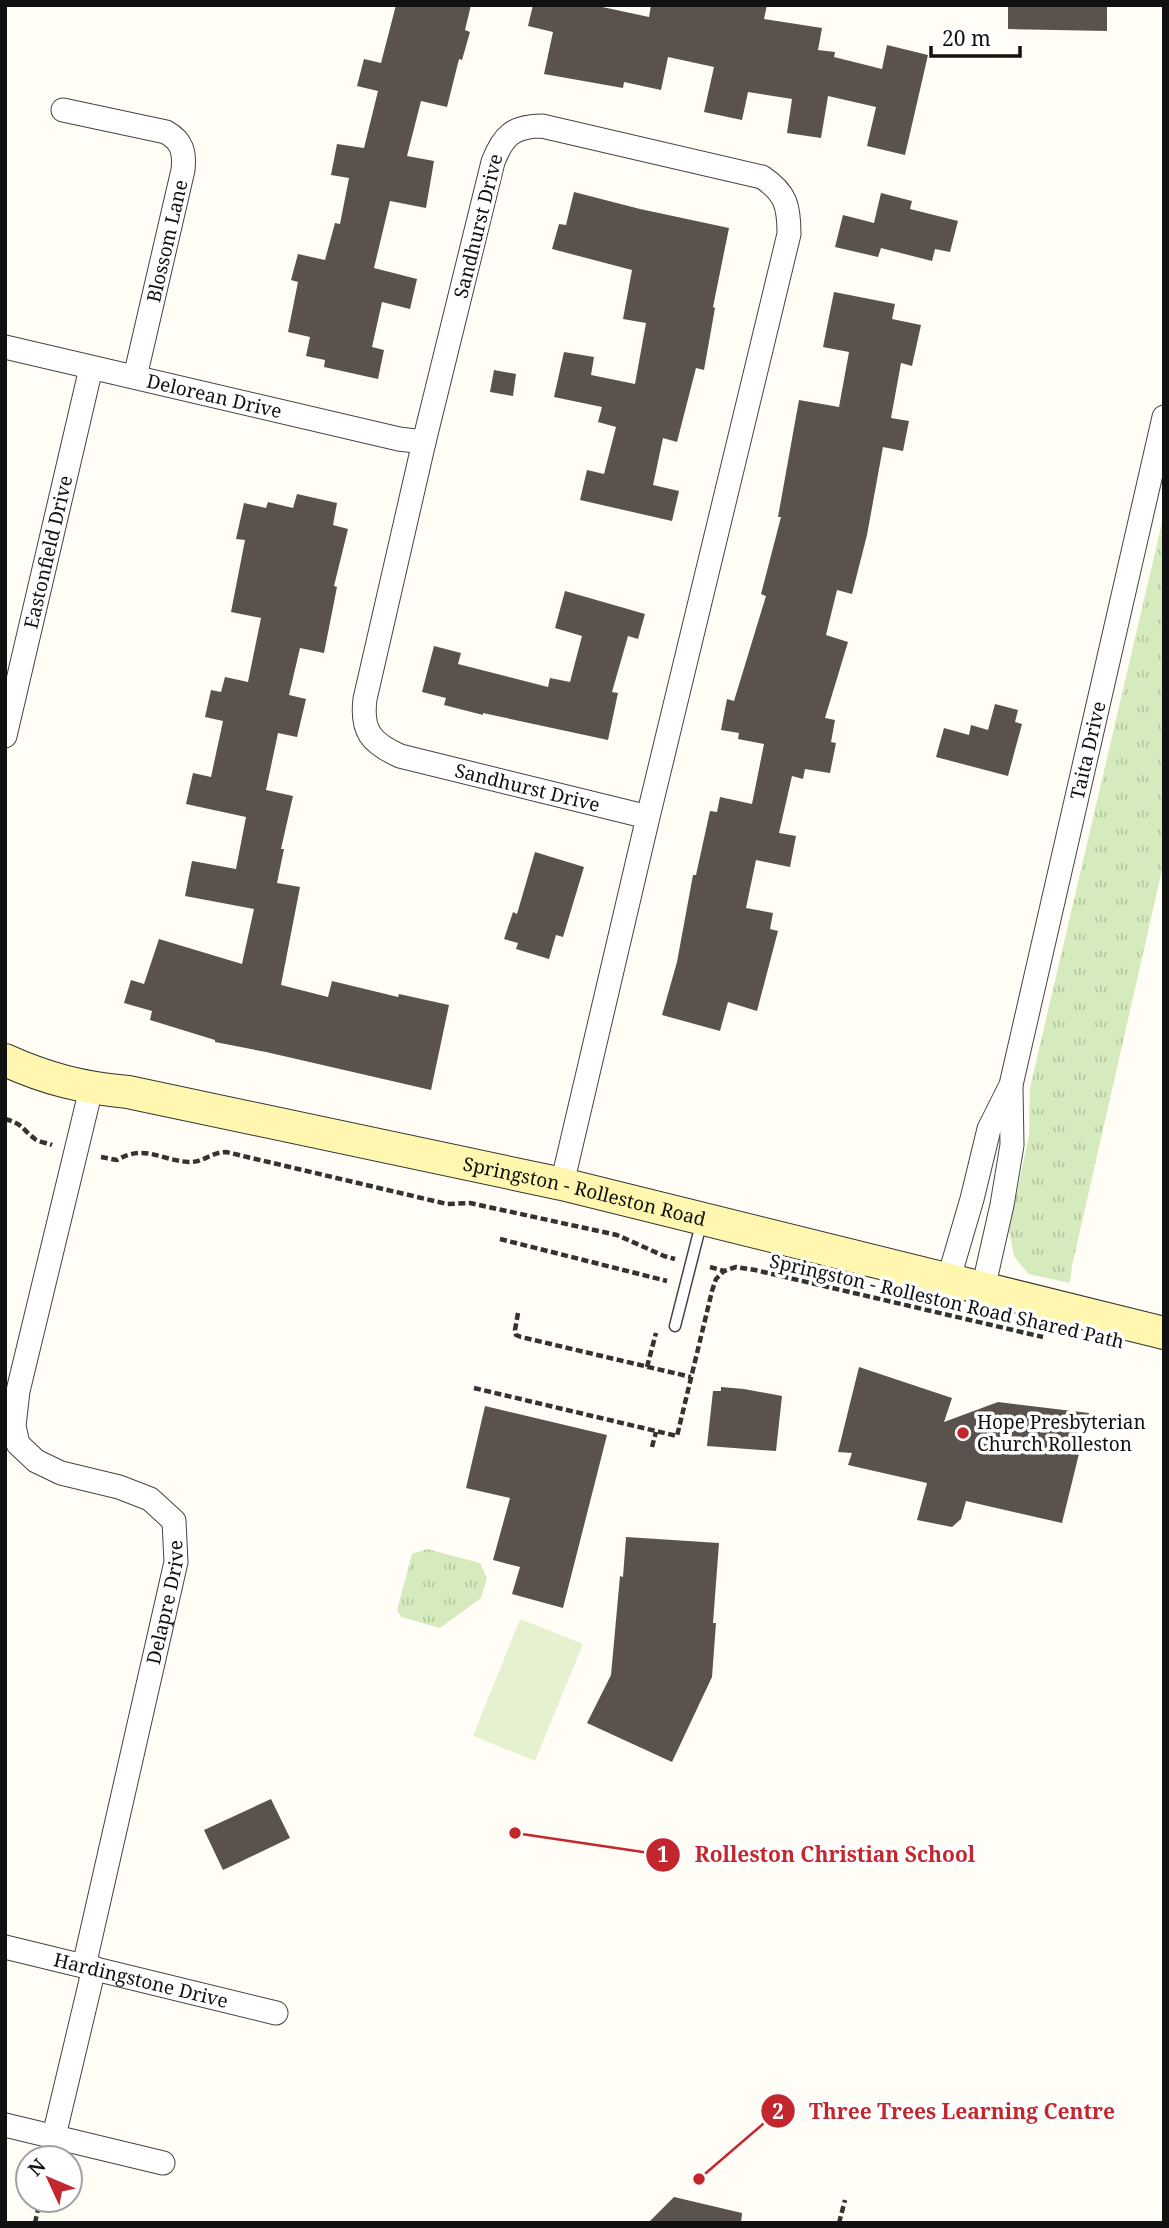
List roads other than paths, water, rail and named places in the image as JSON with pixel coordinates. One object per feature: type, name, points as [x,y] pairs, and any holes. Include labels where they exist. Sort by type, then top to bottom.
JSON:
[{"type":"main road","name":"Springston - Rolleston Road","points":[[5,1060],[38,1075],[91,1089],[128,1092],[562,1184],[1164,1333]]},
{"type":"street","name":"Blossom Lane","points":[[63,110],[166,132],[181,145],[185,156],[135,377]]},
{"type":"street","name":"Sandhurst Drive","points":[[562,1184],[789,234],[789,214],[776,187],[762,177],[542,126],[525,126],[510,134],[500,145],[493,162],[424,442],[363,717],[369,733],[380,747],[400,756],[648,817]]},
{"type":"street","name":"Delorean Drive","points":[[5,347],[399,439],[424,442]]},
{"type":"street","name":"Eastonfield Drive","points":[[5,736],[92,368]]},
{"type":"street","name":"Taita Drive","points":[[948,1281],[989,1129],[1011,1085],[1159,461],[1164,417]]},
{"type":"street","name":"Taita Drive","points":[[983,1289],[1012,1145],[1011,1085]]},
{"type":"street","name":"Delapre Drive","points":[[54,2136],[176,1562],[174,1521],[150,1499],[61,1473],[12,1445],[18,1391],[91,1089]]},
{"type":"street","name":"Hardingstone Drive","points":[[5,1947],[276,2013]]},
{"type":"street","points":[[5,2124],[163,2163]]},
{"type":"lane","points":[[676,1326],[702,1220]]},
{"type":"place","name":"Hope Presbyterian Church Rolleston","points":[[963,1433]]},
{"type":"place","name":"Rolleston Christian School","points":[[515,1833]]},
{"type":"place","name":"Three Trees Learning Centre","points":[[699,2179]]}]
